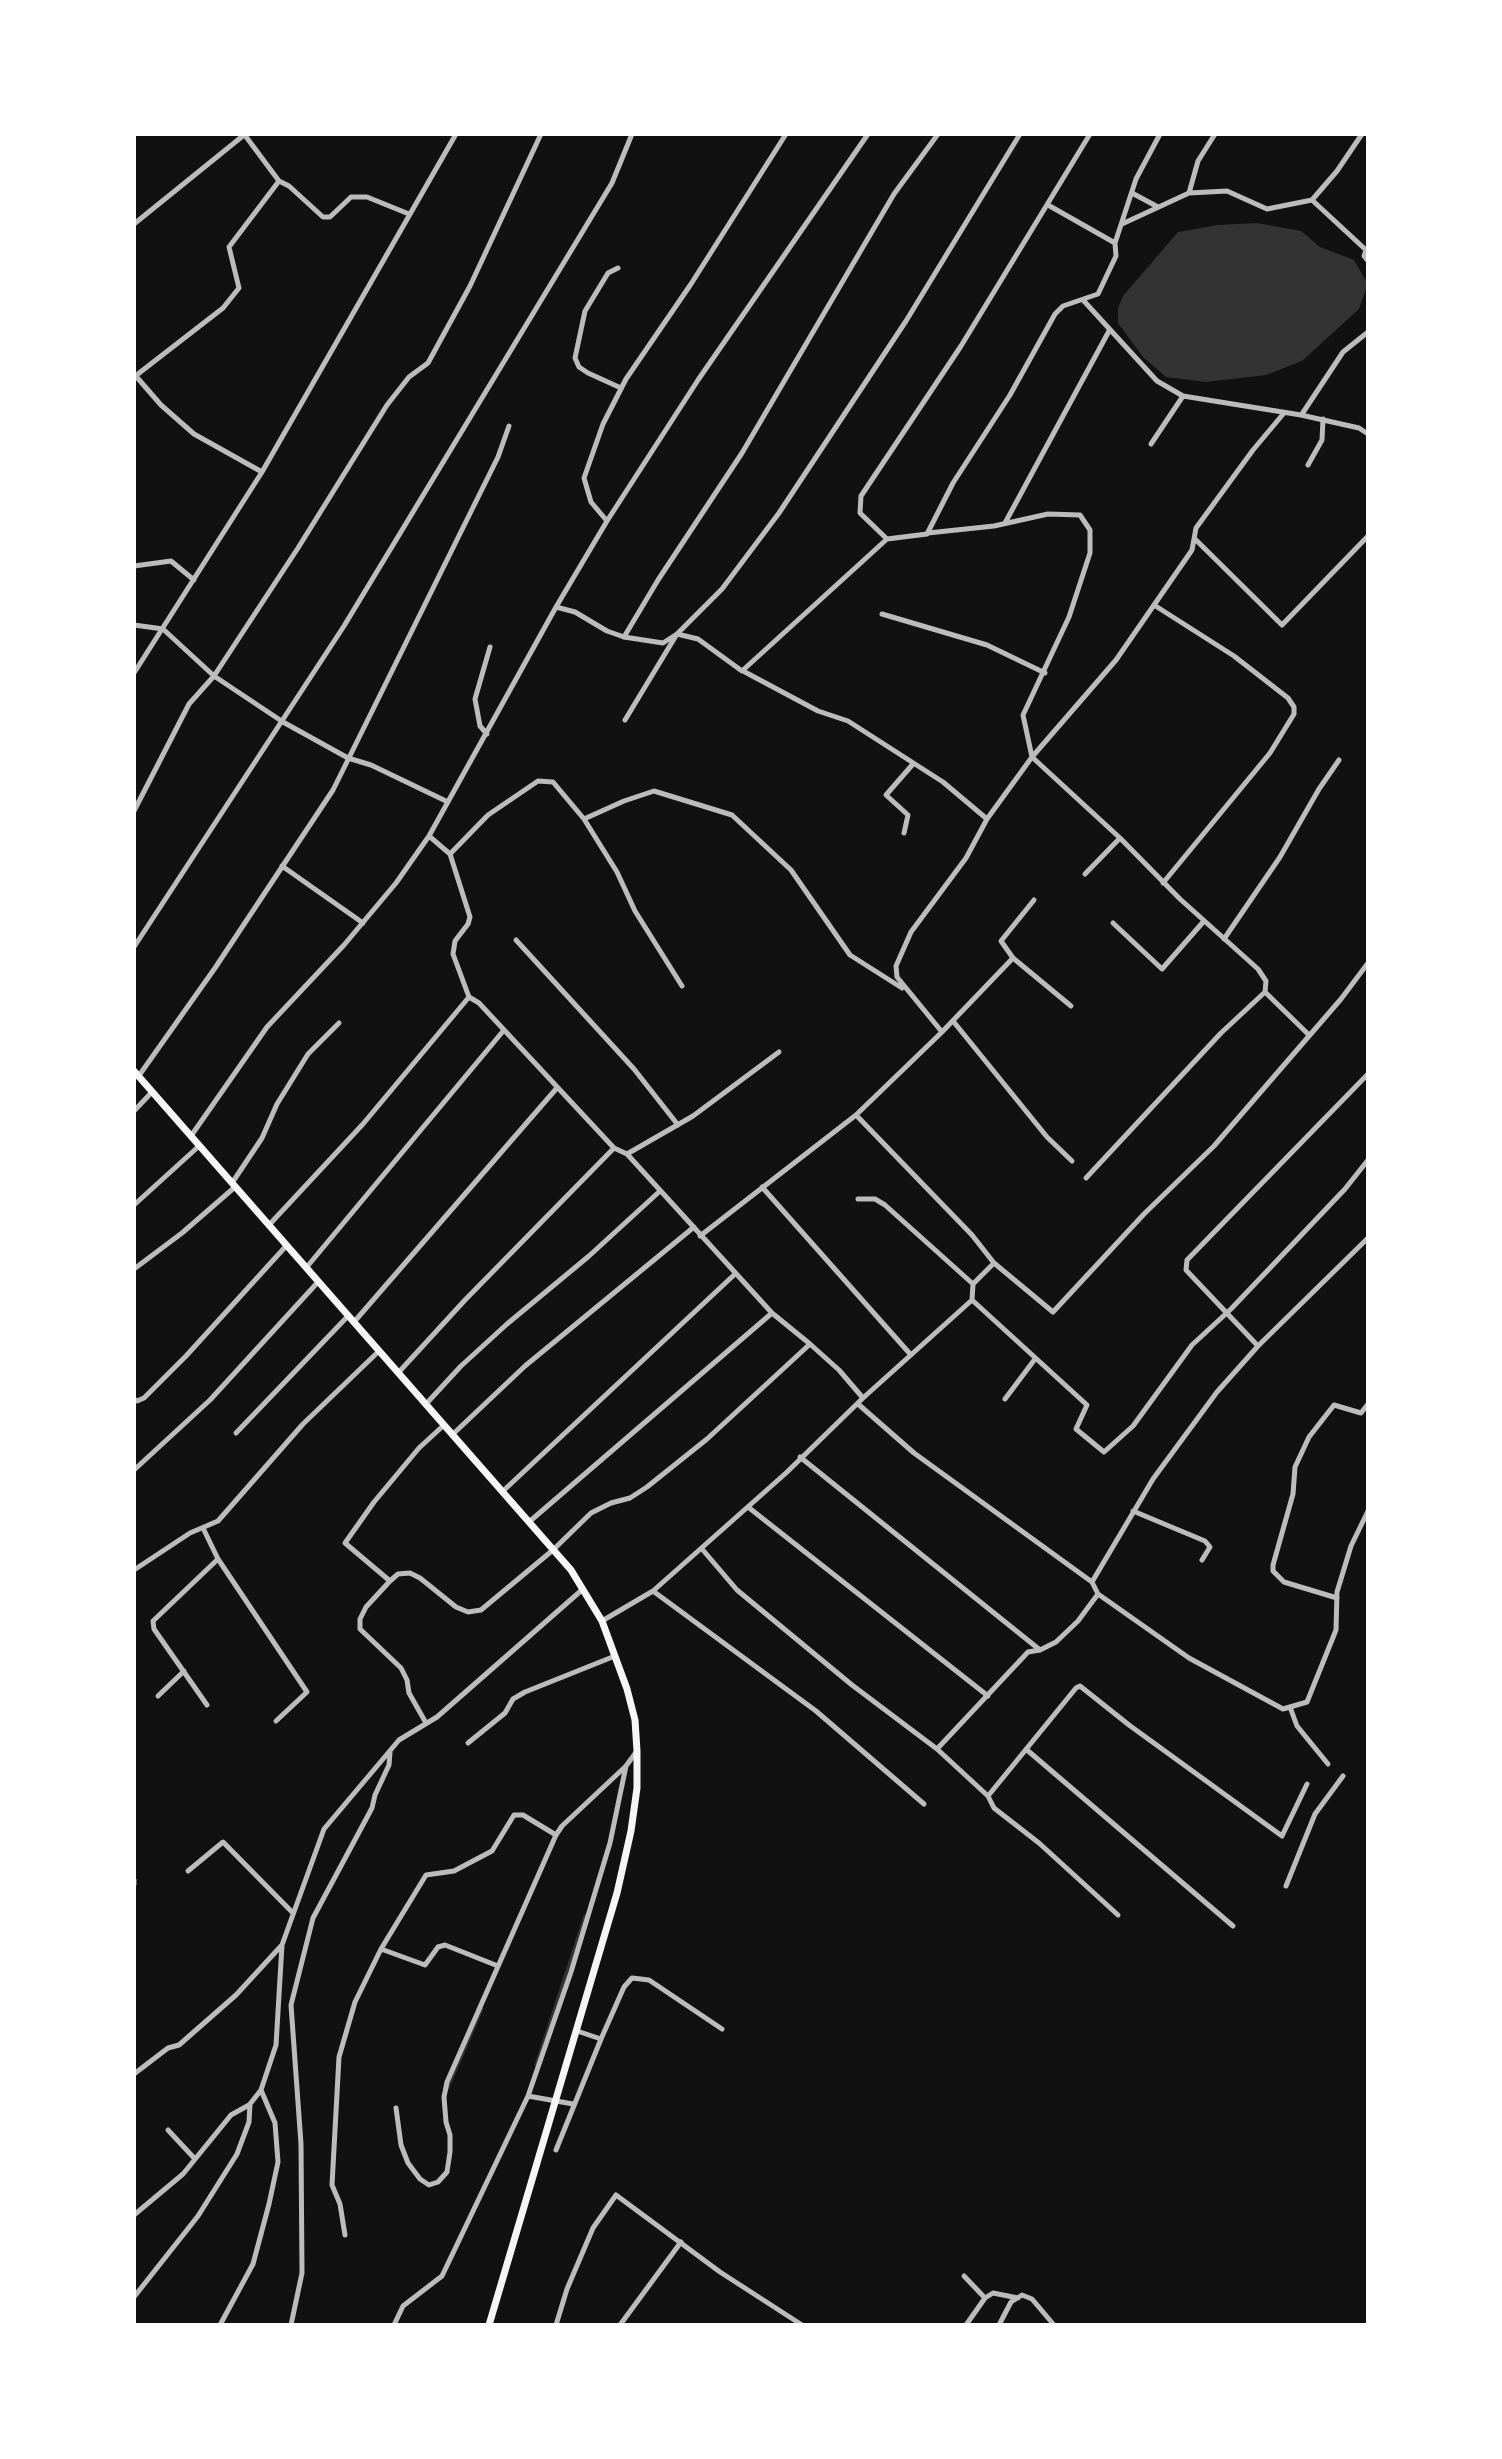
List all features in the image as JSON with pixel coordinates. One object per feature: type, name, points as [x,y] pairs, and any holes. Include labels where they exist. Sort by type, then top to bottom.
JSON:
[{"type":"main road","points":[[136,1074],[571,1570],[602,1621],[635,1720],[637,1788],[617,1893],[489,2325]]},
{"type":"street","points":[[134,224],[244,134],[279,181],[289,186],[323,217],[330,217],[351,197],[367,197],[409,214]]},
{"type":"street","points":[[134,673],[262,472],[456,134]]},
{"type":"street","points":[[134,811],[189,704],[214,676],[387,405],[409,377],[428,363],[470,286],[541,134]]},
{"type":"street","points":[[134,947],[344,626],[576,245],[612,183],[632,134]]},
{"type":"street","points":[[607,521],[591,502],[584,478],[603,424],[621,388],[786,134]]},
{"type":"street","points":[[191,1136],[267,1027],[363,923],[429,836],[607,521],[698,380],[868,134]]},
{"type":"street","points":[[624,637],[742,453],[894,194],[938,134]]},
{"type":"street","points":[[556,607],[575,612],[624,637],[663,643],[677,634],[722,589],[779,513],[906,321],[1020,134]]},
{"type":"street","points":[[887,539],[860,513],[861,496],[961,346],[1090,134]]},
{"type":"street","points":[[927,534],[953,483],[1010,395],[1055,314],[1063,306],[1098,294],[1116,256],[1115,243],[1132,193],[1160,134]]},
{"type":"street","points":[[1189,193],[1198,161],[1215,134]]},
{"type":"street","points":[[1122,224],[1189,193],[1227,191],[1267,209],[1312,200],[1337,171],[1362,134]]},
{"type":"street","points":[[262,472],[194,434],[161,405],[134,375],[223,308],[239,288],[229,247],[279,181]]},
{"type":"street","points":[[1132,193],[1159,208]]},
{"type":"street","points":[[1312,200],[1367,249],[1364,256],[1368,261]]},
{"type":"street","points":[[1048,205],[1115,243]]},
{"type":"street","points":[[618,268],[608,273],[585,311],[575,358],[579,367],[588,373],[621,388]]},
{"type":"street","points":[[1083,300],[1157,381],[1183,396],[1323,419],[1359,428],[1368,434]]},
{"type":"street","points":[[1004,524],[1109,331]]},
{"type":"street","points":[[1301,415],[1343,352],[1368,332]]},
{"type":"street","points":[[1151,444],[1183,396]]},
{"type":"street","points":[[942,1032],[897,977],[896,966],[911,932],[966,858],[987,819],[1032,757],[1116,660],[1192,550],[1196,528],[1284,413]]},
{"type":"street","points":[[1308,465],[1322,440],[1323,419]]},
{"type":"street","points":[[136,1074],[333,790],[491,471],[509,426]]},
{"type":"street","points":[[742,671],[887,539],[1004,524],[1048,514],[1080,515],[1090,530],[1090,553],[1045,673],[1023,715],[1032,757],[1258,969],[1266,981],[1265,992],[1221,1033],[1086,1178]]},
{"type":"street","points":[[1194,538],[1282,625],[1368,536]]},
{"type":"street","points":[[134,566],[171,561],[194,580]]},
{"type":"street","points":[[1154,605],[1234,656],[1288,698],[1294,707],[1294,714],[1270,753],[1163,883]]},
{"type":"street","points":[[882,614],[987,645],[1045,673]]},
{"type":"street","points":[[134,625],[163,629],[214,676],[283,722],[348,758],[371,765],[448,802]]},
{"type":"street","points":[[677,634],[698,639],[742,671],[818,711],[848,721],[943,782],[987,819]]},
{"type":"street","points":[[625,720],[677,634]]},
{"type":"street","points":[[487,734],[480,726],[475,699],[490,647]]},
{"type":"street","points":[[1224,939],[1280,857],[1339,760]]},
{"type":"street","points":[[904,833],[908,815],[886,795],[913,764]]},
{"type":"street","points":[[450,854],[488,815],[538,781],[553,782],[584,819],[617,872],[635,911],[682,986]]},
{"type":"street","points":[[584,819],[654,791],[732,815],[791,870],[850,955],[907,991]]},
{"type":"street","points":[[429,836],[450,854],[470,917],[455,941],[453,954],[469,997],[614,1148],[627,1154],[772,1313],[839,1370],[863,1398]]},
{"type":"street","points":[[1085,874],[1120,838]]},
{"type":"street","points":[[282,866],[363,923]]},
{"type":"street","points":[[1034,900],[1001,941],[1013,958],[1071,1006]]},
{"type":"street","points":[[1113,923],[1162,969],[1204,921]]},
{"type":"street","points":[[516,940],[634,1069],[678,1125]]},
{"type":"street","points":[[700,1236],[856,1115],[1013,958]]},
{"type":"street","points":[[856,1115],[972,1235],[994,1263],[1053,1312],[1144,1214],[1214,1146],[1368,963]]},
{"type":"street","points":[[1265,992],[1309,1035]]},
{"type":"street","points":[[269,1225],[363,1124],[469,997]]},
{"type":"street","points":[[953,1021],[1047,1137],[1072,1161]]},
{"type":"street","points":[[134,1269],[182,1233],[234,1185],[308,1054],[339,1023]]},
{"type":"street","points":[[306,1268],[504,1030]]},
{"type":"street","points":[[627,1154],[678,1125],[779,1052]]},
{"type":"street","points":[[1258,1346],[1186,1270],[1187,1260],[1368,1074]]},
{"type":"street","points":[[236,1433],[351,1319],[556,1089]]},
{"type":"street","points":[[134,1111],[152,1092]]},
{"type":"street","points":[[134,1205],[199,1146]]},
{"type":"street","points":[[398,1373],[614,1148]]},
{"type":"street","points":[[972,1300],[1087,1405],[1076,1429],[1104,1452],[1133,1426],[1192,1345],[1226,1314],[1345,1189],[1368,1160]]},
{"type":"street","points":[[762,1187],[911,1355]]},
{"type":"street","points":[[426,1404],[461,1366],[507,1324],[589,1256],[660,1191]]},
{"type":"street","points":[[602,1621],[653,1591],[702,1549],[972,1300],[973,1284],[885,1205],[875,1199],[858,1199]]},
{"type":"street","points":[[452,1435],[525,1366],[695,1227]]},
{"type":"street","points":[[1092,1582],[1163,1464],[1207,1404],[1258,1346],[1368,1238]]},
{"type":"street","points":[[134,1399],[144,1398],[186,1356],[287,1245]]},
{"type":"street","points":[[973,1284],[994,1263]]},
{"type":"street","points":[[502,1492],[735,1274]]},
{"type":"street","points":[[134,1470],[167,1443],[210,1400],[318,1282]]},
{"type":"street","points":[[529,1522],[772,1313]]},
{"type":"street","points":[[426,1723],[409,1693],[401,1668],[360,1629],[360,1619],[366,1607],[390,1581],[398,1574],[410,1573],[456,1607],[468,1612],[481,1610],[553,1550],[591,1513],[630,1498],[707,1439],[810,1344]]},
{"type":"street","points":[[134,1570],[190,1533],[218,1521],[303,1424],[379,1351]]},
{"type":"street","points":[[1005,1399],[1035,1359]]},
{"type":"street","points":[[858,1404],[914,1453],[1092,1582],[1098,1594],[1189,1658],[1283,1709],[1307,1702],[1336,1630],[1337,1598],[1351,1546],[1368,1511]]},
{"type":"street","points":[[1337,1598],[1284,1582],[1273,1571],[1273,1565],[1293,1494],[1295,1467],[1309,1437],[1334,1405],[1361,1413],[1368,1404]]},
{"type":"street","points":[[390,1581],[345,1543],[419,1448],[444,1425]]},
{"type":"street","points":[[800,1457],[1040,1650]]},
{"type":"street","points":[[748,1507],[988,1696]]},
{"type":"street","points":[[1133,1511],[1205,1541],[1210,1547],[1202,1560]]},
{"type":"street","points":[[203,1528],[218,1559],[307,1692],[276,1721]]},
{"type":"street","points":[[702,1549],[747,1598],[852,1685],[937,1749],[988,1796],[994,1808],[1039,1843],[1118,1915]]},
{"type":"street","points":[[207,1705],[154,1629],[153,1621],[218,1559]]},
{"type":"street","points":[[134,2215],[183,2174],[231,2115],[250,2104],[261,2090],[276,2045],[282,1945],[324,1829],[399,1740],[437,1717],[583,1589]]},
{"type":"street","points":[[653,1591],[816,1711],[924,1804]]},
{"type":"street","points":[[937,1749],[1028,1652],[1056,1642],[1078,1621],[1098,1594]]},
{"type":"street","points":[[468,1743],[505,1713],[513,1699],[615,1656]]},
{"type":"street","points":[[158,1696],[184,1671]]},
{"type":"street","points":[[988,1796],[1080,1686],[1282,1836],[1307,1784]]},
{"type":"street","points":[[1290,1707],[1297,1726],[1328,1764]]},
{"type":"street","points":[[1027,1750],[1233,1926]]},
{"type":"street","points":[[291,2325],[302,2273],[301,2144],[291,2005],[313,1918],[372,1808],[389,1765],[390,1751]]},
{"type":"street","points":[[396,2108],[401,2145],[408,2163],[429,2185],[438,2182],[447,2172],[450,2152],[444,2097],[447,2082],[556,1835],[626,1766],[637,1751]]},
{"type":"street","points":[[394,2325],[403,2306],[442,2276],[528,2096],[571,1972],[610,1843],[626,1766]]},
{"type":"street","points":[[1286,1886],[1315,1814],[1343,1776]]},
{"type":"street","points":[[345,2235],[340,2204],[332,2185],[339,2057],[355,2002],[381,1949],[426,1875],[454,1871],[492,1851],[514,1815],[523,1815],[556,1835]]},
{"type":"street","points":[[188,1871],[223,1842],[293,1913]]},
{"type":"street","points":[[134,2074],[168,2048],[179,2045],[236,1995],[282,1945]]},
{"type":"street","points":[[381,1949],[425,1965],[442,1945],[498,1966]]},
{"type":"street","points":[[556,2150],[601,2039],[624,1987],[632,1978],[649,1980],[722,2029]]},
{"type":"street","points":[[577,2031],[601,2039]]},
{"type":"street","points":[[220,2325],[253,2264],[278,2162],[275,2123],[261,2090]]},
{"type":"street","points":[[528,2096],[573,2104]]},
{"type":"street","points":[[134,2297],[198,2216],[237,2154],[249,2122],[250,2104]]},
{"type":"street","points":[[168,2130],[195,2159]]},
{"type":"street","points":[[556,2325],[567,2289],[593,2228],[616,2195],[720,2272],[802,2325]]},
{"type":"street","points":[[620,2325],[681,2242]]},
{"type":"street","points":[[964,2276],[985,2298]]},
{"type":"street","points":[[966,2325],[985,2298],[993,2293],[1018,2298]]},
{"type":"street","points":[[999,2325],[1011,2302],[1022,2295],[1032,2299],[1054,2325]]},
{"type":"shaded area","points":[[1257,223],[1301,231],[1320,247],[1354,260],[1368,284],[1359,309],[1302,361],[1266,375],[1206,382],[1166,377],[1143,357],[1118,323],[1118,308],[1123,296],[1178,232],[1218,225]]},
{"type":"waterway","points":[[536,2065],[585,1916]]},
{"type":"waterway","points":[[447,2090],[482,2009]]}]
